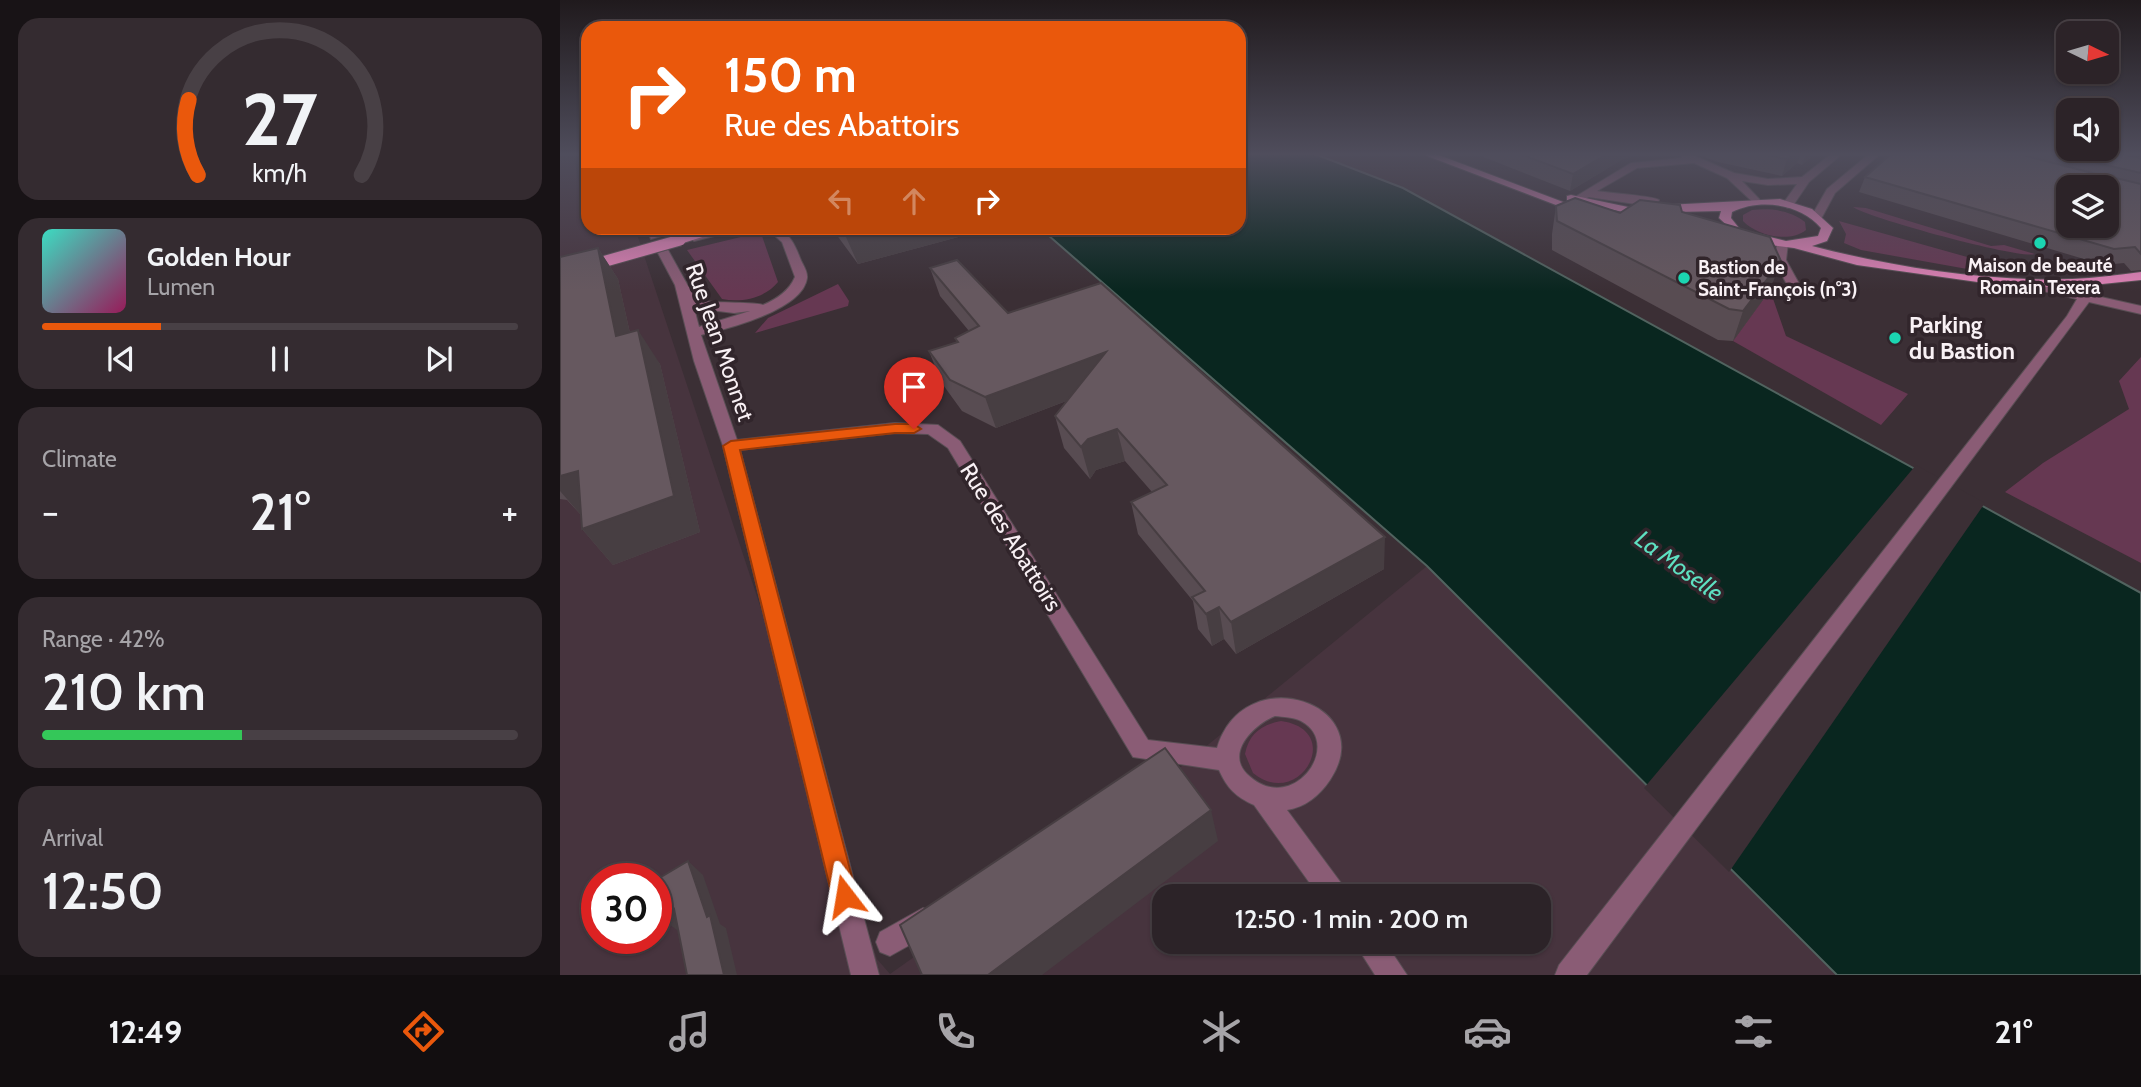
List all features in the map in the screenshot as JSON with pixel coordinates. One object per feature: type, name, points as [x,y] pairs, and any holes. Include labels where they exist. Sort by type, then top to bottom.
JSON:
[{"type":"main road","points":[[1562,200],[1656,222]]},
{"type":"main road","points":[[1564,200],[1575,204],[1628,210],[1731,207],[1756,202],[1788,205],[1817,217],[1827,228],[1823,238]]},
{"type":"main road","points":[[1731,207],[1725,218],[1734,228]]},
{"type":"main road","points":[[1720,227],[1734,228],[1757,239],[1857,261],[2031,284],[2073,283],[2134,276]]},
{"type":"main road","points":[[560,274],[685,235]]},
{"type":"main road","points":[[560,267],[689,235]]},
{"type":"main road","points":[[1788,244],[1823,238],[1857,253],[1909,268]]},
{"type":"street","points":[[1560,219],[1580,200]]},
{"type":"street","points":[[1626,200],[1654,200]]},
{"type":"street","points":[[1788,205],[1792,200]]},
{"type":"street","points":[[1817,217],[1826,200]]},
{"type":"street","points":[[679,237],[693,235]]},
{"type":"street","points":[[694,333],[727,325],[793,291],[801,276],[792,235]]},
{"type":"street","points":[[1788,244],[1780,260],[1796,289]]},
{"type":"street","name":"Rue Jean Monnet","points":[[664,253],[681,285],[731,446],[865,975]]},
{"type":"street","points":[[2121,296],[2111,289],[2111,283],[2134,276]]},
{"type":"street","points":[[2073,283],[2086,295]]},
{"type":"street","points":[[2073,283],[2141,302]]},
{"type":"street","points":[[2031,284],[2141,310]]},
{"type":"street","points":[[681,285],[698,304],[734,309],[778,301]]},
{"type":"street","points":[[1569,975],[1986,434],[2086,295]]},
{"type":"street","name":"Rue des Abattoirs","points":[[731,446],[895,428],[932,429],[954,444],[1141,750]]},
{"type":"street","points":[[1263,797],[1281,799],[1298,795],[1313,786],[1325,773],[1331,758],[1331,743],[1326,729],[1317,718],[1290,706],[1259,711],[1235,731],[1229,745],[1228,760],[1239,783],[1263,797],[1326,884]]},
{"type":"street","points":[[1145,777],[1141,750],[1228,760]]},
{"type":"street","points":[[890,942],[948,906]]},
{"type":"street","points":[[1377,954],[1393,975]]},
{"type":"shaded area","points":[[560,200],[581,200],[581,235],[637,235],[877,959],[890,974],[1171,775],[1427,566],[1837,975],[560,975]]},
{"type":"shaded area","points":[[1853,207],[1866,208],[1991,246],[2004,245],[2035,254],[2003,251],[1945,237],[1886,220]]},
{"type":"shaded area","points":[[1752,210],[1787,212],[1805,222],[1806,230],[1783,237],[1756,231],[1743,221],[1743,215]]},
{"type":"shaded area","points":[[1839,221],[2021,273],[1984,272],[1861,250],[1844,243],[1846,234]]},
{"type":"shaded area","points":[[749,235],[762,236],[778,282],[767,292],[753,298],[722,299],[687,250]]},
{"type":"shaded area","points":[[838,284],[849,301],[848,306],[755,333],[768,318]]},
{"type":"shaded area","points":[[1770,290],[1786,336],[1908,394],[1881,425],[1733,341]]},
{"type":"shaded area","points":[[2141,357],[2141,563],[2005,492],[2043,463],[2129,409],[2119,381]]},
{"type":"shaded area","points":[[1281,721],[1300,727],[1311,738],[1313,751],[1309,765],[1299,776],[1286,782],[1270,782],[1253,773],[1245,754],[1257,732]]},
{"type":"water","name":"La Moselle","points":[[1246,200],[1424,200],[2141,593],[2141,975],[1837,975],[1427,566],[1048,235],[1246,235]]},
{"type":"pier","points":[[1916,465],[1985,503],[1729,872],[1644,788]]},
{"type":"building","points":[[1571,200],[1580,200],[1620,213],[1640,200],[1680,205],[1682,212],[1770,237],[1781,261],[1743,311],[1729,309],[1557,221],[1556,206]]},
{"type":"building","points":[[1943,200],[2056,200],[2056,232]]},
{"type":"building","points":[[2119,200],[2141,200],[2141,254],[2135,247],[2114,249],[2076,238],[2119,238]]},
{"type":"building","points":[[598,248],[616,336],[638,330],[674,496],[582,529],[578,471],[560,476],[560,257]]},
{"type":"building","points":[[957,260],[1008,313],[1101,283],[1385,537],[1231,622],[1219,607],[1206,614],[1192,597],[1205,591],[1131,502],[1167,485],[1117,429],[1088,439],[1081,447],[1055,416],[1106,352],[985,397],[950,380],[929,351],[958,342],[955,338],[979,326],[930,268]]},
{"type":"building","points":[[1165,748],[1211,810],[988,975],[922,975],[900,925]]},
{"type":"building","points":[[688,861],[707,917],[710,915],[724,975],[687,975],[674,909],[672,910],[672,870]]},
{"type":"place","name":"Maison de beauté Romain Texera","points":[[2040,243]]},
{"type":"place","name":"Bastion de Saint-François (n°3)","points":[[1684,278]]},
{"type":"place","name":"Parking du Bastion","points":[[1895,338]]},
{"type":"route","points":[[845,896],[731,446],[895,428],[914,429]]}]
